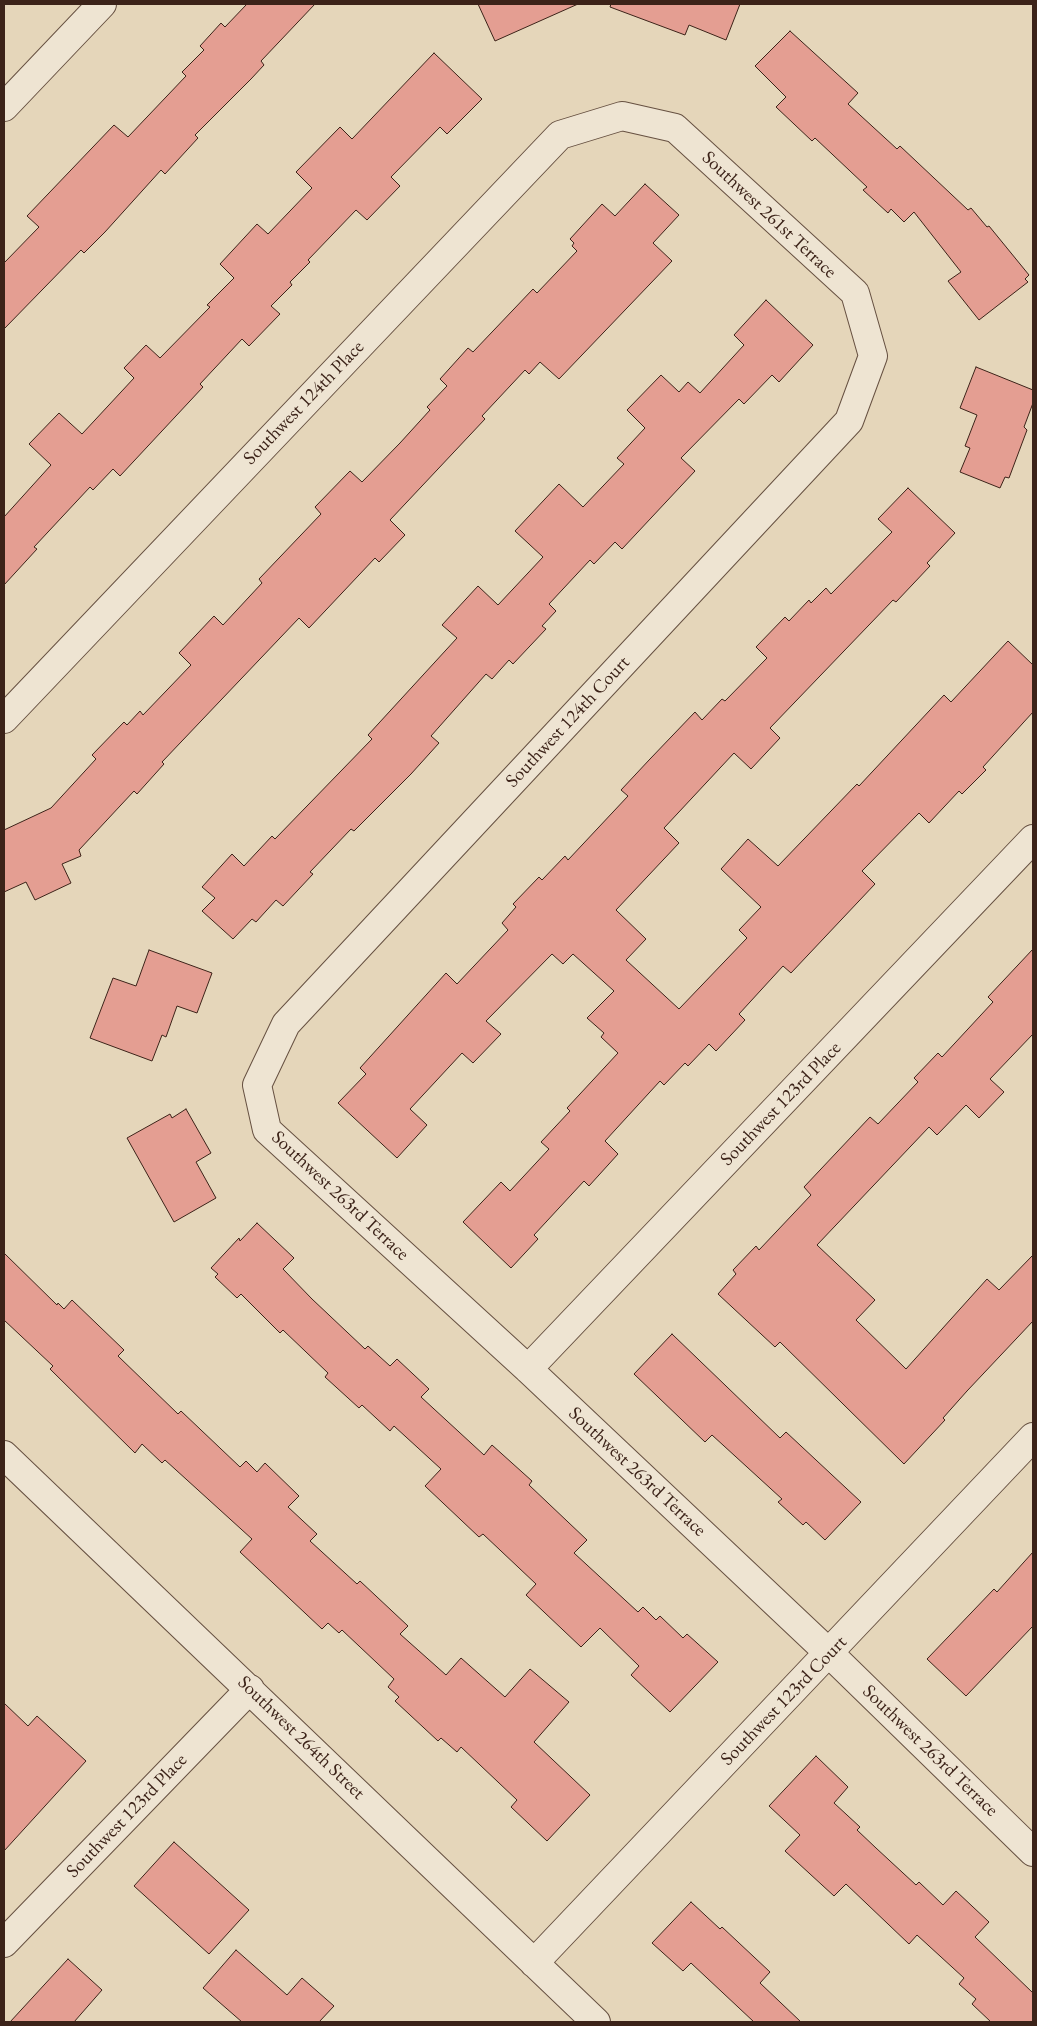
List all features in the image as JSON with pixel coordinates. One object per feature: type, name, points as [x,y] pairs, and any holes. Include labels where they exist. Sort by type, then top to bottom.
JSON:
[{"type":"street","points":[[4,107],[102,4]]},
{"type":"street","name":"Southwest 261st Terrace","points":[[622,116],[675,128],[854,294],[873,356]]},
{"type":"street","name":"Southwest 124th Place","points":[[4,719],[560,135],[622,116]]},
{"type":"street","name":"Southwest 124th Court","points":[[256,1085],[286,1024],[849,421],[873,356]]},
{"type":"street","name":"Southwest 123rd Place","points":[[528,1369],[1033,839]]},
{"type":"street","name":"Southwest 263rd Terrace","points":[[256,1085],[267,1130],[528,1369],[830,1654],[1033,1852]]},
{"type":"street","name":"Southwest 123rd Court","points":[[534,1964],[830,1654],[1033,1437]]},
{"type":"street","name":"Southwest 264th Street","points":[[4,1455],[596,2022]]},
{"type":"street","name":"Southwest 123rd Place","points":[[4,1943],[250,1689]]},
{"type":"building","points":[[247,4],[315,4],[261,61],[264,65],[195,135],[198,138],[165,174],[161,170],[105,232],[84,253],[81,250],[4,329],[4,263],[39,227],[27,216],[114,125],[128,137],[186,76],[182,72],[204,50],[200,46],[221,23],[225,27]]},
{"type":"building","points":[[478,4],[578,4],[495,41]]},
{"type":"building","points":[[611,4],[740,4],[726,40],[689,25],[685,35],[610,7]]},
{"type":"building","points":[[790,31],[858,93],[848,104],[897,149],[900,146],[968,210],[971,208],[987,227],[989,226],[1029,275],[1025,279],[1028,282],[979,320],[948,281],[961,272],[914,212],[904,222],[891,209],[888,213],[863,190],[867,187],[815,138],[812,141],[776,107],[786,97],[755,66]]},
{"type":"building","points":[[434,53],[482,99],[447,134],[440,127],[391,177],[400,186],[367,220],[356,210],[308,260],[310,262],[290,282],[292,285],[271,306],[280,314],[249,346],[242,339],[200,384],[203,387],[120,476],[113,469],[93,490],[90,487],[34,547],[37,549],[4,585],[4,517],[51,465],[29,444],[59,413],[82,434],[134,378],[124,368],[146,345],[160,358],[210,307],[207,305],[234,278],[220,264],[257,224],[268,234],[312,188],[296,172],[340,127],[352,139]]},
{"type":"building","points":[[645,184],[679,215],[653,243],[672,261],[559,379],[540,362],[529,374],[525,370],[482,416],[485,419],[390,520],[405,535],[379,562],[375,558],[309,628],[299,618],[162,762],[164,764],[137,794],[134,791],[79,850],[81,856],[62,864],[71,883],[35,900],[26,882],[4,892],[4,830],[51,808],[96,759],[92,755],[124,722],[127,725],[140,711],[143,715],[191,665],[179,653],[214,616],[223,625],[262,583],[259,579],[321,514],[315,507],[350,471],[362,482],[430,410],[427,407],[447,386],[440,379],[468,348],[473,352],[533,289],[537,293],[577,251],[572,246],[574,243],[570,239],[602,204],[615,216]]},
{"type":"building","points":[[766,300],[813,345],[779,382],[772,375],[744,404],[739,399],[681,458],[695,471],[622,549],[615,542],[594,564],[590,560],[549,604],[556,611],[542,626],[546,629],[513,664],[509,660],[492,679],[486,674],[431,736],[439,743],[354,831],[351,829],[310,872],[313,874],[283,906],[276,900],[256,922],[252,919],[233,939],[202,911],[215,898],[202,887],[232,854],[244,866],[272,836],[275,839],[372,739],[368,735],[457,638],[442,625],[478,586],[498,605],[543,557],[515,531],[559,484],[583,507],[624,464],[617,458],[645,428],[627,410],[661,375],[679,392],[688,382],[700,393],[744,345],[734,335]]},
{"type":"building","points":[[976,367],[1033,390],[1033,403],[1024,427],[1027,430],[1009,478],[1005,477],[1000,488],[960,472],[970,448],[965,446],[977,415],[960,408]]},
{"type":"building","points":[[908,488],[955,533],[927,563],[930,566],[896,602],[893,600],[770,728],[780,738],[751,769],[734,753],[664,828],[679,843],[616,910],[646,939],[626,960],[679,1009],[747,938],[739,930],[761,907],[721,869],[748,839],[778,866],[857,784],[859,786],[944,695],[951,702],[1008,641],[1033,665],[1033,712],[983,767],[986,770],[962,794],[959,791],[929,823],[919,813],[862,871],[875,884],[791,973],[783,966],[739,1014],[745,1020],[716,1051],[709,1044],[688,1066],[685,1063],[664,1085],[660,1081],[605,1141],[618,1154],[589,1186],[584,1181],[534,1235],[538,1239],[511,1268],[463,1222],[501,1182],[510,1191],[549,1149],[541,1142],[570,1111],[567,1108],[618,1053],[601,1037],[604,1033],[587,1018],[614,991],[573,954],[563,964],[552,954],[486,1021],[501,1034],[473,1063],[462,1053],[410,1109],[427,1125],[397,1158],[338,1103],[366,1074],[360,1068],[446,973],[457,984],[508,930],[502,923],[516,907],[513,904],[539,877],[542,880],[565,856],[568,860],[628,796],[621,790],[695,712],[702,720],[722,699],[725,701],[767,658],[756,647],[785,617],[789,621],[809,600],[811,603],[826,588],[831,594],[892,532],[878,519]]},
{"type":"building","points":[[1033,949],[1033,1034],[990,1079],[1004,1092],[979,1118],[966,1105],[937,1135],[929,1127],[817,1245],[875,1300],[856,1320],[906,1369],[987,1279],[999,1290],[1033,1255],[1033,1321],[967,1391],[943,1418],[945,1420],[904,1464],[780,1342],[775,1347],[718,1294],[736,1274],[733,1270],[756,1246],[759,1250],[811,1195],[804,1187],[870,1117],[878,1124],[918,1082],[914,1078],[938,1053],[942,1057],[993,1002],[988,997]]},
{"type":"building","points":[[149,950],[212,973],[197,1013],[177,1006],[166,1037],[162,1035],[152,1061],[90,1038],[113,978],[136,986]]},
{"type":"building","points":[[186,1109],[211,1153],[196,1162],[216,1198],[174,1222],[127,1138],[170,1114],[172,1118]]},
{"type":"building","points":[[257,1223],[294,1258],[283,1269],[365,1349],[368,1346],[390,1366],[397,1359],[429,1389],[421,1397],[484,1455],[492,1445],[532,1481],[529,1485],[587,1540],[574,1553],[638,1612],[643,1607],[656,1620],[660,1616],[683,1638],[687,1634],[718,1662],[670,1712],[631,1675],[639,1666],[600,1628],[581,1647],[526,1595],[536,1584],[483,1534],[479,1537],[425,1486],[441,1469],[394,1426],[390,1431],[362,1405],[359,1408],[325,1377],[328,1373],[283,1330],[280,1333],[241,1294],[237,1298],[215,1277],[218,1274],[211,1268],[239,1238],[240,1241]]},
{"type":"building","points":[[4,1253],[57,1305],[58,1303],[64,1309],[72,1300],[124,1350],[118,1356],[178,1414],[181,1411],[240,1467],[246,1461],[257,1472],[265,1463],[299,1496],[288,1507],[317,1534],[310,1541],[357,1584],[360,1581],[408,1626],[400,1634],[446,1675],[461,1658],[505,1697],[530,1669],[569,1702],[534,1742],[590,1795],[547,1841],[511,1807],[517,1800],[461,1747],[457,1752],[441,1738],[438,1741],[395,1701],[399,1697],[388,1687],[394,1679],[342,1630],[339,1633],[328,1623],[322,1629],[240,1552],[252,1539],[165,1460],[162,1463],[142,1444],[135,1453],[50,1369],[53,1366],[4,1320]]},
{"type":"building","points":[[672,1334],[780,1438],[786,1432],[861,1502],[825,1540],[806,1522],[803,1525],[778,1502],[782,1499],[712,1435],[705,1442],[634,1374]]},
{"type":"building","points":[[1033,1552],[1033,1626],[966,1696],[927,1659],[994,1589],[997,1592]]},
{"type":"building","points":[[4,1703],[28,1726],[37,1716],[86,1761],[4,1851]]},
{"type":"building","points":[[816,1756],[848,1787],[834,1803],[860,1827],[857,1830],[916,1885],[919,1882],[943,1905],[956,1891],[989,1922],[975,1937],[1033,1993],[1033,2022],[991,2022],[972,2004],[976,1999],[959,1984],[964,1978],[917,1935],[909,1944],[846,1884],[834,1896],[785,1851],[800,1835],[769,1806]]},
{"type":"building","points":[[174,1842],[249,1910],[209,1954],[134,1886]]},
{"type":"building","points":[[691,1902],[720,1929],[722,1927],[770,1972],[760,1983],[801,2022],[754,2022],[691,1963],[683,1971],[652,1943]]},
{"type":"building","points":[[236,1950],[287,1995],[302,1978],[334,2006],[319,2022],[242,2022],[203,1988]]},
{"type":"building","points":[[68,1959],[102,1990],[74,2022],[10,2022]]}]
